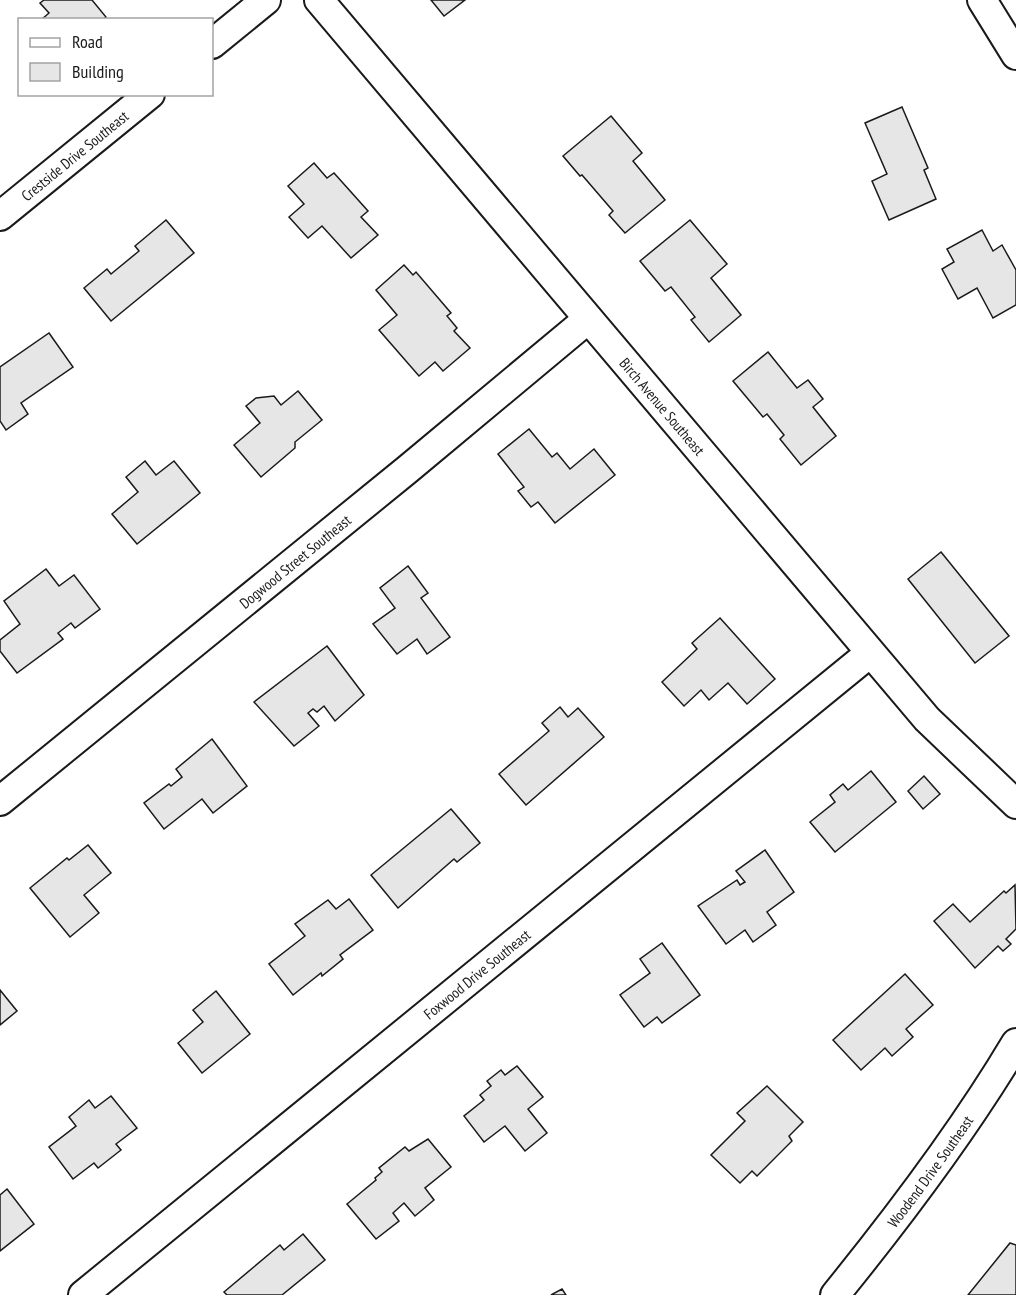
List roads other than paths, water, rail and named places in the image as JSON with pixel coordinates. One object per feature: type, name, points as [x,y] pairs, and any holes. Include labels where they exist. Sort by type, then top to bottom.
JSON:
[{"type":"street","points":[[213,44],[266,0]]},
{"type":"street","name":"Birch Avenue Southeast","points":[[319,0],[927,719],[1016,804]]},
{"type":"street","points":[[982,0],[1016,55]]},
{"type":"street","name":"Crestside Drive Southeast","points":[[0,216],[148,96]]},
{"type":"street","name":"Dogwood Street Southeast","points":[[0,801],[408,469],[588,319]]},
{"type":"street","name":"Foxwood Drive Southeast","points":[[83,1295],[870,653]]},
{"type":"street","name":"Woodend Drive Southeast","points":[[835,1295],[890,1227],[986,1092],[1016,1043]]}]
